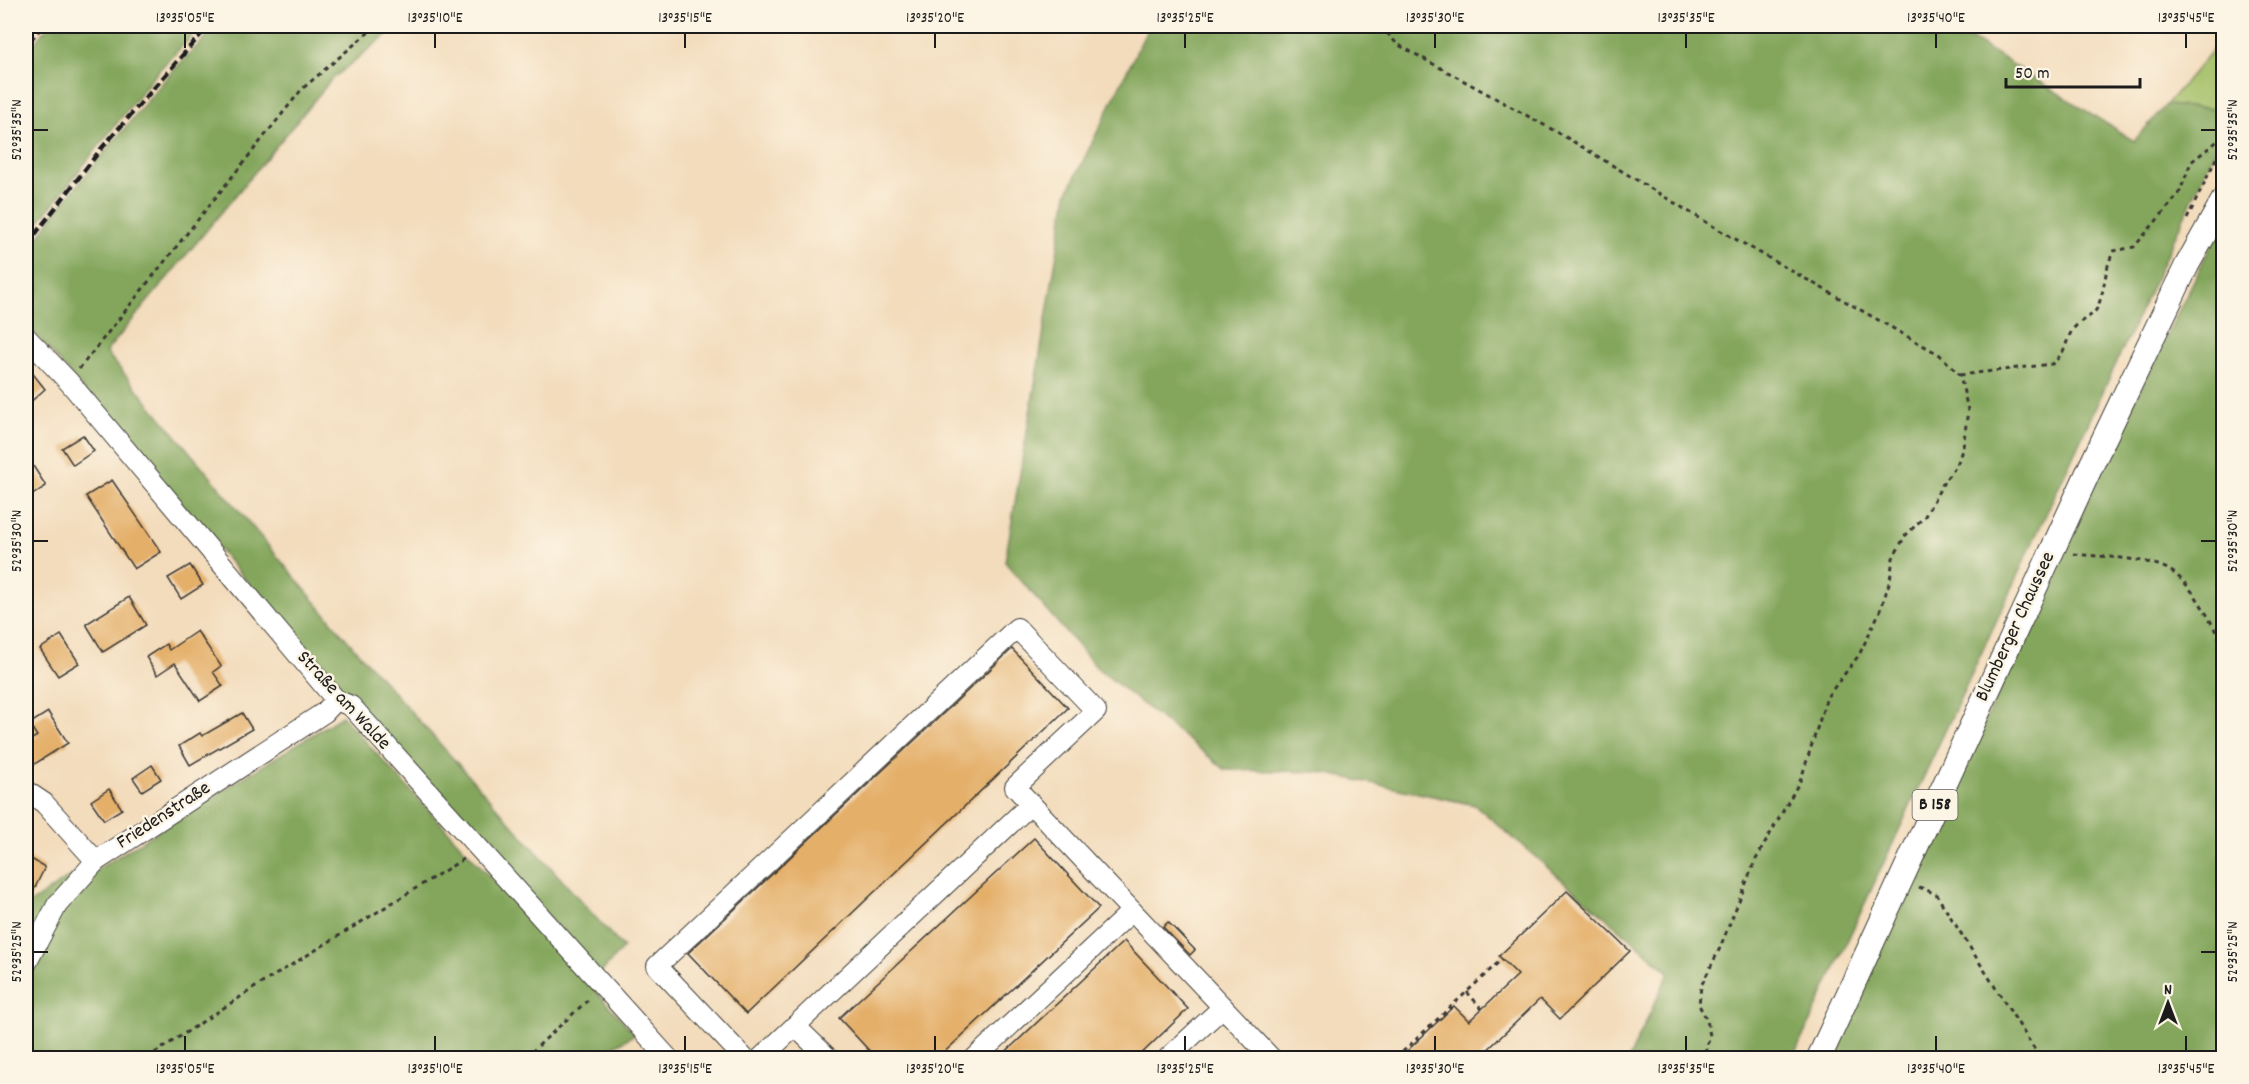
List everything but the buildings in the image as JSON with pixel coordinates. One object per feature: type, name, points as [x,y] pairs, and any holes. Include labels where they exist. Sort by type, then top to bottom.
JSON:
[{"type":"main road","name":"Blumberger Chaussee","points":[[1819,1059],[2051,551],[2187,265],[2223,200]]},
{"type":"street","name":"Straße am Walde","points":[[26,338],[31,340],[69,382],[336,700],[351,706],[668,1059]]},
{"type":"street","points":[[744,1059],[657,966],[1017,628],[1096,711],[1015,787],[1271,1059]]},
{"type":"street","name":"Friedenstraße","points":[[26,964],[57,905],[96,861],[325,712],[336,700]]},
{"type":"street","points":[[26,791],[44,803],[96,861]]},
{"type":"street","points":[[760,1059],[1031,804]]},
{"type":"street","points":[[975,1059],[1132,911]]},
{"type":"street","points":[[1168,1059],[1223,1007]]},
{"type":"street","points":[[795,1026],[828,1059]]},
{"type":"path","points":[[26,46],[42,26]]},
{"type":"path","points":[[69,382],[302,89],[376,26]]},
{"type":"path","points":[[1381,26],[1397,44],[1564,136],[1736,240],[1940,355],[1960,375],[1968,410],[1963,447],[1957,465],[1945,480],[1925,516],[1905,536],[1893,558],[1890,580],[1881,609],[1859,655],[1827,697],[1801,779],[1755,861],[1719,950],[1701,986],[1699,1005],[1707,1020],[1710,1036],[1703,1059]]},
{"type":"path","points":[[1960,375],[2052,364],[2060,357],[2073,329],[2093,315],[2099,305],[2107,263],[2114,250],[2134,247],[2179,194],[2191,162],[2223,136]]},
{"type":"path","points":[[2051,551],[2136,560],[2170,570],[2203,606],[2223,648]]},
{"type":"path","points":[[147,1059],[254,988],[478,850]]},
{"type":"path","points":[[1901,879],[1936,894],[2040,1059]]},
{"type":"path","points":[[1396,1059],[1502,959]]},
{"type":"path","points":[[525,1059],[603,987]]},
{"type":"path","points":[[1467,992],[1482,1009]]},
{"type":"green space","points":[[48,26],[202,26],[159,70],[26,238],[26,53]]},
{"type":"green space","points":[[217,26],[397,26],[331,80],[106,352],[354,648],[623,948],[599,975],[351,704],[33,331],[26,327],[26,255],[57,210],[167,77]]},
{"type":"green space","points":[[1149,26],[1952,26],[2134,141],[2166,105],[2223,110],[2223,130],[2213,155],[1793,1058],[1629,1058],[1669,972],[1475,805],[1319,772],[1226,770],[1097,668],[1005,562],[1067,194]]},
{"type":"green space","points":[[2223,38],[2223,110],[2166,105]]},
{"type":"green space","points":[[2223,221],[2223,1058],[1828,1058],[2118,434]]},
{"type":"green space","points":[[342,716],[635,1034],[595,1058],[26,1058],[26,977],[60,908],[96,870]]},
{"type":"green space","points":[[78,871],[26,947],[26,906]]},
{"type":"railway","points":[[26,246],[101,149],[208,26]]}]
